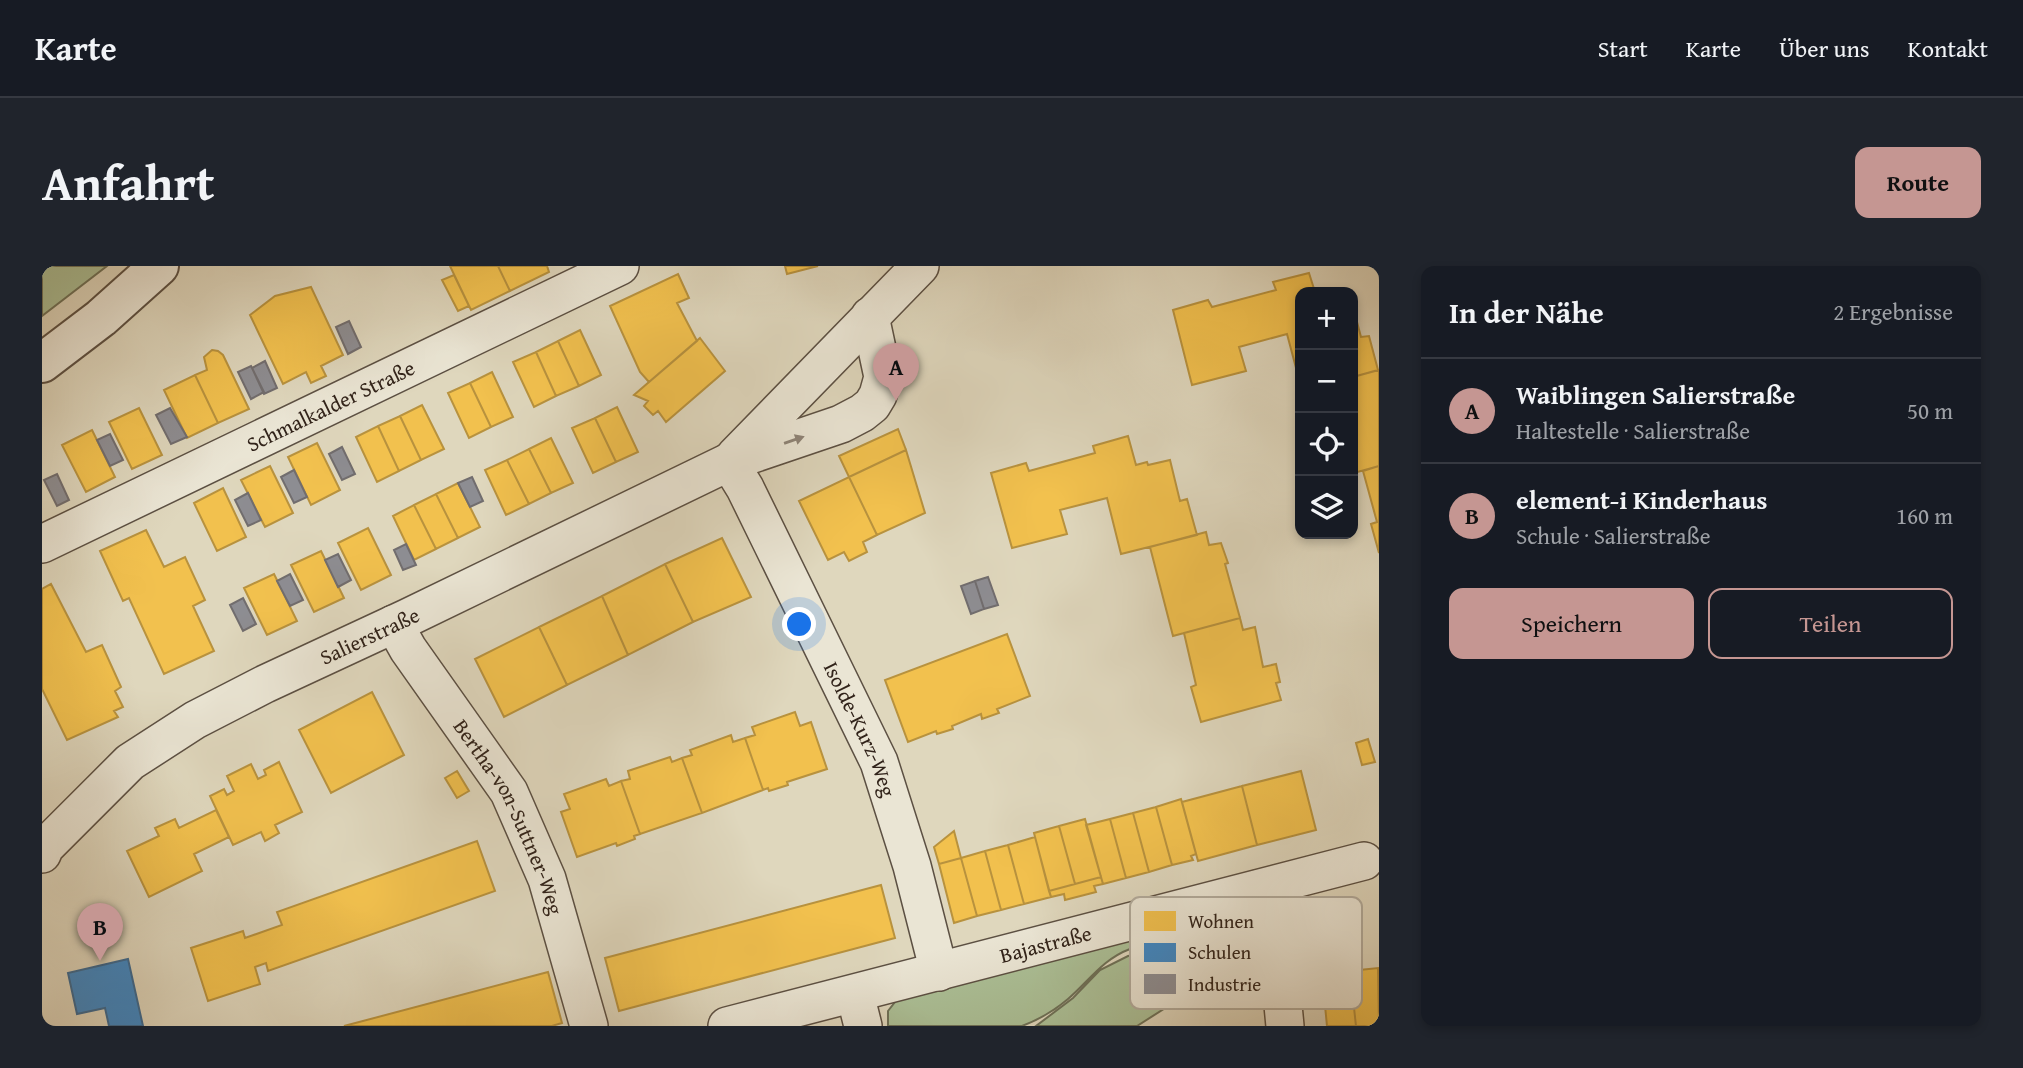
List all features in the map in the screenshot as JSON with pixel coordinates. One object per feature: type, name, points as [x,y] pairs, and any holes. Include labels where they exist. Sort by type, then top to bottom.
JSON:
[{"type":"street","points":[[42,363],[102,318],[159,266]]},
{"type":"street","name":"Schmalkalder Straße","points":[[42,544],[620,266]]},
{"type":"street","name":"Salierstraße","points":[[729,462],[920,266]]},
{"type":"street","name":"Salierstraße","points":[[43,848],[130,762],[195,720],[729,462],[841,424],[862,413],[872,405],[882,386],[883,377],[870,316]]},
{"type":"street","name":"Isolde-Kurz-Weg","points":[[729,462],[745,488],[879,762],[912,866],[939,972]]},
{"type":"street","name":"Bertha-von-Suttner-Weg","points":[[394,624],[408,649],[509,793],[547,879],[589,1026]]},
{"type":"street","name":"Bajastraße","points":[[1227,897],[1258,889],[1373,872]]},
{"type":"street","points":[[1258,889],[1260,897]]},
{"type":"street","name":"Bajastraße","points":[[727,1026],[859,1010],[939,972],[1130,922]]},
{"type":"green space","points":[[42,266],[107,266],[42,316]]},
{"type":"green space","points":[[1130,936],[1130,949],[1104,964],[1058,1007],[1022,1026],[888,1026],[888,1011],[899,997]]},
{"type":"green space","points":[[1128,956],[1130,1009],[1164,1009],[1137,1026],[1036,1026],[1073,998],[1100,970]]},
{"type":"building: Wohnen","points":[[450,266],[498,266],[510,291],[471,310]]},
{"type":"building: Wohnen","points":[[498,266],[547,266],[549,272],[510,291]]},
{"type":"building: Wohnen","points":[[785,266],[818,266],[787,274]]},
{"type":"building: Wohnen","points":[[1309,273],[1313,287],[1295,287],[1295,364],[1287,334],[1239,347],[1246,371],[1192,385],[1173,310],[1208,300],[1212,307],[1276,290],[1273,282]]},
{"type":"building: Wohnen","points":[[678,274],[689,298],[677,303],[697,341],[649,382],[640,372],[610,306]]},
{"type":"building: Wohnen","points":[[454,275],[469,306],[458,311],[442,280]]},
{"type":"building: Wohnen","points":[[311,287],[343,355],[321,366],[326,376],[311,383],[306,372],[283,384],[250,315],[275,296]]},
{"type":"building: Wohnen","points":[[1358,326],[1361,337],[1369,336],[1378,370],[1358,376]]},
{"type":"building: Wohnen","points":[[580,330],[601,375],[579,386],[558,341]]},
{"type":"building: Wohnen","points":[[700,338],[725,371],[666,422],[658,411],[653,415],[644,406],[648,401],[634,395]]},
{"type":"building: Wohnen","points":[[558,341],[579,386],[556,396],[536,352]]},
{"type":"building: Wohnen","points":[[212,350],[223,355],[249,409],[218,423],[195,375],[207,370],[204,357]]},
{"type":"building: Wohnen","points":[[536,352],[556,396],[534,407],[513,362]]},
{"type":"building: Wohnen","points":[[1379,370],[1379,466],[1358,472],[1358,413],[1358,376]]},
{"type":"building: Wohnen","points":[[492,372],[513,417],[491,427],[470,383]]},
{"type":"building: Wohnen","points":[[195,375],[218,423],[187,438],[164,390]]},
{"type":"building: Wohnen","points":[[470,383],[491,427],[469,438],[448,393]]},
{"type":"building: Wohnen","points":[[422,405],[444,449],[421,460],[400,416]]},
{"type":"building: Wohnen","points":[[617,407],[638,452],[616,462],[595,418]]},
{"type":"building: Wohnen","points":[[139,408],[162,455],[132,469],[109,422]]},
{"type":"building: Wohnen","points":[[400,416],[421,460],[399,471],[378,426]]},
{"type":"building: Wohnen","points":[[595,418],[616,462],[593,473],[572,428]]},
{"type":"building: Wohnen","points":[[378,426],[399,471],[377,482],[356,437]]},
{"type":"building: Wohnen","points":[[898,429],[906,450],[849,477],[839,456]]},
{"type":"building: Wohnen","points":[[92,430],[115,477],[86,492],[62,445]]},
{"type":"building: Wohnen","points":[[1128,436],[1136,465],[1170,460],[1180,501],[1187,499],[1197,535],[1121,554],[1107,498],[1060,510],[1067,534],[1012,548],[991,473],[1026,463],[1029,471],[1095,453],[1093,446]]},
{"type":"building: Wohnen","points":[[551,438],[573,483],[551,493],[529,449]]},
{"type":"building: Wohnen","points":[[317,443],[340,490],[311,505],[288,457]]},
{"type":"building: Wohnen","points":[[529,449],[551,493],[529,504],[507,460]]},
{"type":"building: Wohnen","points":[[906,450],[925,513],[877,535],[849,477]]},
{"type":"building: Wohnen","points":[[507,460],[529,504],[506,515],[485,470]]},
{"type":"building: Wohnen","points":[[270,466],[293,513],[265,527],[241,480]]},
{"type":"building: Wohnen","points":[[1379,466],[1379,553],[1371,524],[1377,522],[1363,471]]},
{"type":"building: Wohnen","points":[[849,477],[877,535],[863,542],[867,552],[849,561],[844,552],[828,560],[799,501]]},
{"type":"building: Wohnen","points":[[458,483],[480,527],[458,538],[436,494]]},
{"type":"building: Wohnen","points":[[223,488],[246,537],[217,551],[194,503]]},
{"type":"building: Wohnen","points":[[436,494],[458,538],[436,549],[414,505]]},
{"type":"building: Wohnen","points":[[414,505],[436,549],[414,560],[393,516]]},
{"type":"building: Wohnen","points":[[368,528],[391,575],[361,590],[338,543]]},
{"type":"building: Wohnen","points":[[146,530],[164,567],[185,557],[205,600],[193,606],[214,651],[164,674],[129,598],[123,601],[100,551]]},
{"type":"building: Wohnen","points":[[1206,532],[1209,545],[1221,543],[1240,618],[1173,636],[1150,547]]},
{"type":"building: Wohnen","points":[[722,538],[751,597],[693,622],[665,564]]},
{"type":"building: Wohnen","points":[[321,551],[344,598],[314,612],[291,565]]},
{"type":"building: Wohnen","points":[[665,564],[693,622],[628,655],[602,596]]},
{"type":"building: Wohnen","points":[[274,574],[297,621],[267,635],[244,588]]},
{"type":"building: Wohnen","points":[[51,584],[86,652],[102,645],[121,687],[115,691],[123,707],[114,711],[118,717],[67,740],[42,689],[42,589]]},
{"type":"building: Wohnen","points":[[602,596],[628,655],[567,685],[539,627]]},
{"type":"building: Wohnen","points":[[1240,618],[1243,630],[1255,627],[1263,667],[1276,664],[1280,682],[1276,683],[1281,700],[1201,722],[1191,687],[1196,685],[1184,633]]},
{"type":"building: Wohnen","points":[[539,627],[567,685],[504,717],[475,659]]},
{"type":"building: Wohnen","points":[[1007,634],[1030,696],[997,709],[999,713],[982,719],[981,714],[952,726],[953,729],[937,734],[936,731],[908,742],[885,680]]},
{"type":"building: Wohnen","points":[[372,692],[404,755],[331,793],[299,730]]},
{"type":"building: Wohnen","points":[[795,712],[800,726],[811,722],[827,769],[787,782],[788,785],[769,791],[768,788],[763,790],[745,738],[755,735],[752,727]]},
{"type":"building: Wohnen","points":[[731,735],[733,742],[745,738],[763,790],[702,813],[682,758],[692,755],[690,750]]},
{"type":"building: Wohnen","points":[[1368,739],[1375,762],[1362,765],[1356,743]]},
{"type":"building: Wohnen","points":[[670,757],[672,762],[682,758],[702,813],[640,834],[621,781],[630,779],[628,771]]},
{"type":"building: Wohnen","points":[[279,762],[302,812],[275,825],[279,833],[265,841],[261,832],[233,845],[210,796],[224,789],[227,795],[234,791],[227,776],[251,764],[258,779],[266,775],[264,770]]},
{"type":"building: Wohnen","points":[[457,771],[469,791],[457,798],[445,778]]},
{"type":"building: Wohnen","points":[[1301,771],[1316,830],[1257,845],[1242,786]]},
{"type":"building: Wohnen","points":[[606,779],[609,786],[621,781],[640,834],[634,836],[635,839],[617,846],[616,843],[577,857],[561,812],[570,809],[564,794]]},
{"type":"building: Wohnen","points":[[1242,786],[1257,845],[1198,861],[1182,802]]},
{"type":"building: Wohnen","points":[[1181,799],[1196,854],[1191,856],[1193,860],[1172,865],[1156,807]]},
{"type":"building: Wohnen","points":[[1156,807],[1172,865],[1149,872],[1133,813]]},
{"type":"building: Wohnen","points":[[216,810],[229,837],[194,854],[202,871],[149,897],[127,851],[159,836],[155,828],[175,819],[179,828]]},
{"type":"building: Wohnen","points":[[1133,813],[1149,872],[1126,878],[1110,819]]},
{"type":"building: Wohnen","points":[[1085,819],[1101,877],[1075,884],[1059,826]]},
{"type":"building: Wohnen","points":[[1110,819],[1126,878],[1103,884],[1086,825]]},
{"type":"building: Wohnen","points":[[1059,826],[1075,884],[1049,891],[1034,833]]},
{"type":"building: Wohnen","points":[[954,831],[961,858],[939,864],[934,847]]},
{"type":"building: Wohnen","points":[[1035,837],[1051,897],[1024,904],[1008,845]]},
{"type":"building: Wohnen","points":[[477,841],[495,891],[268,971],[266,963],[255,967],[260,984],[208,1001],[191,948],[243,931],[245,938],[282,925],[277,912]]},
{"type":"building: Wohnen","points":[[1008,845],[1024,904],[1001,910],[985,851]]},
{"type":"building: Wohnen","points":[[985,851],[1001,910],[977,916],[961,858]]},
{"type":"building: Wohnen","points":[[961,858],[977,916],[954,923],[939,864]]},
{"type":"building: Wohnen","points":[[1101,877],[1103,884],[1094,886],[1096,892],[1065,900],[1064,894],[1051,897],[1049,891]]},
{"type":"building: Wohnen","points":[[881,885],[895,938],[619,1011],[605,958]]},
{"type":"building: Wohnen","points":[[1378,968],[1379,1026],[1356,1026],[1354,1009],[1362,1009],[1362,970]]},
{"type":"building: Wohnen","points":[[548,972],[562,1023],[552,1026],[344,1026]]},
{"type":"building: Wohnen","points":[[1325,1009],[1354,1009],[1356,1026],[1327,1026]]},
{"type":"building: Schulen","points":[[128,959],[143,1026],[109,1026],[105,1008],[77,1014],[68,973]]},
{"type":"building: Industrie","points":[[349,321],[361,347],[348,354],[336,327]]},
{"type":"building: Industrie","points":[[265,361],[277,388],[264,394],[252,368]]},
{"type":"building: Industrie","points":[[251,366],[264,392],[251,399],[238,372]]},
{"type":"building: Industrie","points":[[170,408],[187,437],[171,444],[156,415]]},
{"type":"building: Industrie","points":[[110,434],[123,460],[110,466],[97,440]]},
{"type":"building: Industrie","points":[[342,447],[355,474],[342,480],[329,454]]},
{"type":"building: Industrie","points":[[294,470],[307,497],[294,503],[281,477]]},
{"type":"building: Industrie","points":[[57,474],[69,500],[57,506],[44,480]]},
{"type":"building: Industrie","points":[[472,477],[483,501],[470,507],[458,483]]},
{"type":"building: Industrie","points":[[248,493],[261,520],[248,526],[235,500]]},
{"type":"building: Industrie","points":[[406,544],[416,565],[403,570],[394,550]]},
{"type":"building: Industrie","points":[[338,554],[351,580],[338,587],[325,560]]},
{"type":"building: Industrie","points":[[290,574],[303,600],[290,606],[277,581]]},
{"type":"building: Industrie","points":[[988,577],[998,605],[984,609],[975,581]]},
{"type":"building: Industrie","points":[[975,581],[984,609],[971,614],[961,586]]},
{"type":"building: Industrie","points":[[243,598],[256,624],[243,631],[230,605]]},
{"type":"place","name":"Waiblingen Salierstraße","points":[[896,401]]},
{"type":"place","name":"element-i Kinderhaus","points":[[100,961]]}]
